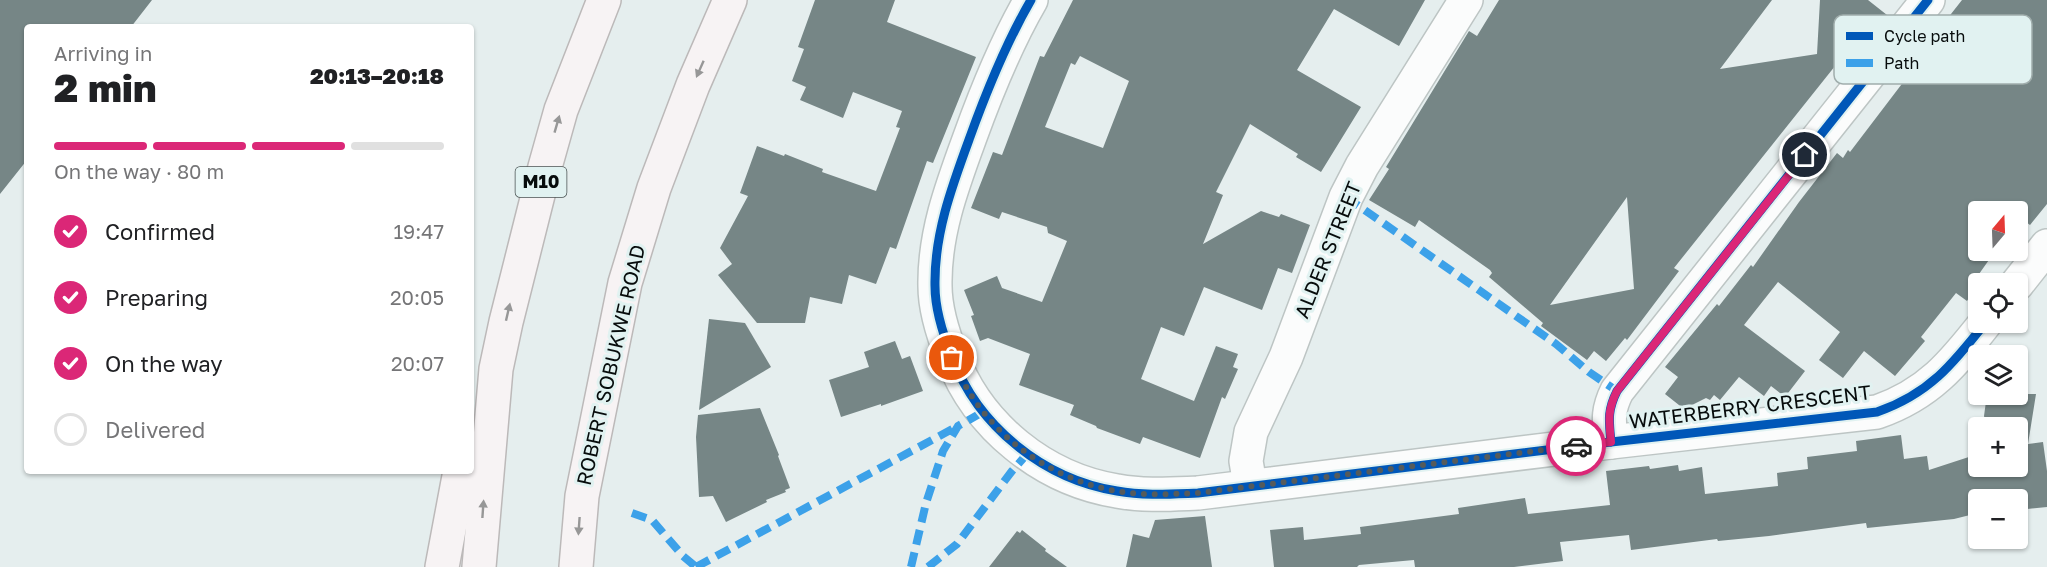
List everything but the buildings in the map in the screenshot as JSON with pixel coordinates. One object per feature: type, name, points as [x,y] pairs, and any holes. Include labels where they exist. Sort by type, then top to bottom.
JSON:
[{"type":"main road","name":"M10","points":[[479,567],[496,369],[515,279],[561,110],[604,0]]},
{"type":"main road","name":"ROBERT SOBUKWE ROAD","points":[[576,567],[582,496],[624,283],[654,188],[685,106],[730,0]]},
{"type":"main road","points":[[474,417],[496,369]]},
{"type":"main road","points":[[442,567],[459,474]]},
{"type":"street","name":"WATERBERRY CRESCENT","points":[[1031,0],[984,101],[949,195],[938,238],[934,288],[944,337],[960,379],[983,412],[1004,434],[1045,466],[1073,479],[1116,491],[1156,495],[1198,493],[1877,412],[1910,398],[1927,386],[1976,333]]},
{"type":"street","name":"ALDER STREET","points":[[1250,485],[1246,461],[1251,432],[1286,357],[1346,197],[1362,166],[1466,0]]},
{"type":"street","points":[[1916,15],[1928,0]]},
{"type":"street","points":[[1611,442],[1608,419],[1610,405],[1617,391],[1861,84]]},
{"type":"street","points":[[2026,273],[2047,246]]},
{"type":"marked path","points":[[1346,197],[1556,344],[1589,372],[1617,391]]},
{"type":"marked path","points":[[911,567],[926,503],[943,451],[958,426],[983,412]]},
{"type":"marked path","points":[[696,567],[958,426]]},
{"type":"marked path","points":[[928,567],[957,544],[1027,454]]},
{"type":"marked path","points":[[632,513],[652,520],[683,556],[696,567]]},
{"type":"cycle path","points":[[1031,0],[990,84],[951,192],[941,229],[935,267],[935,295],[952,357],[978,405],[996,427],[1039,462],[1090,485],[1137,494],[1198,493],[1877,412],[1895,405],[1926,387],[1951,364],[1977,333]]},
{"type":"cycle path","points":[[1916,15],[1928,0]]},
{"type":"cycle path","points":[[1611,442],[1610,416],[1617,391],[1861,84]]},
{"type":"way so far","points":[[952,358],[960,379],[983,412],[1027,454],[1045,466],[1073,479],[1116,491],[1156,495],[1198,493],[1576,446]]},
{"type":"route","points":[[1576,446],[1611,442],[1608,419],[1610,405],[1617,391],[1805,155]]}]
